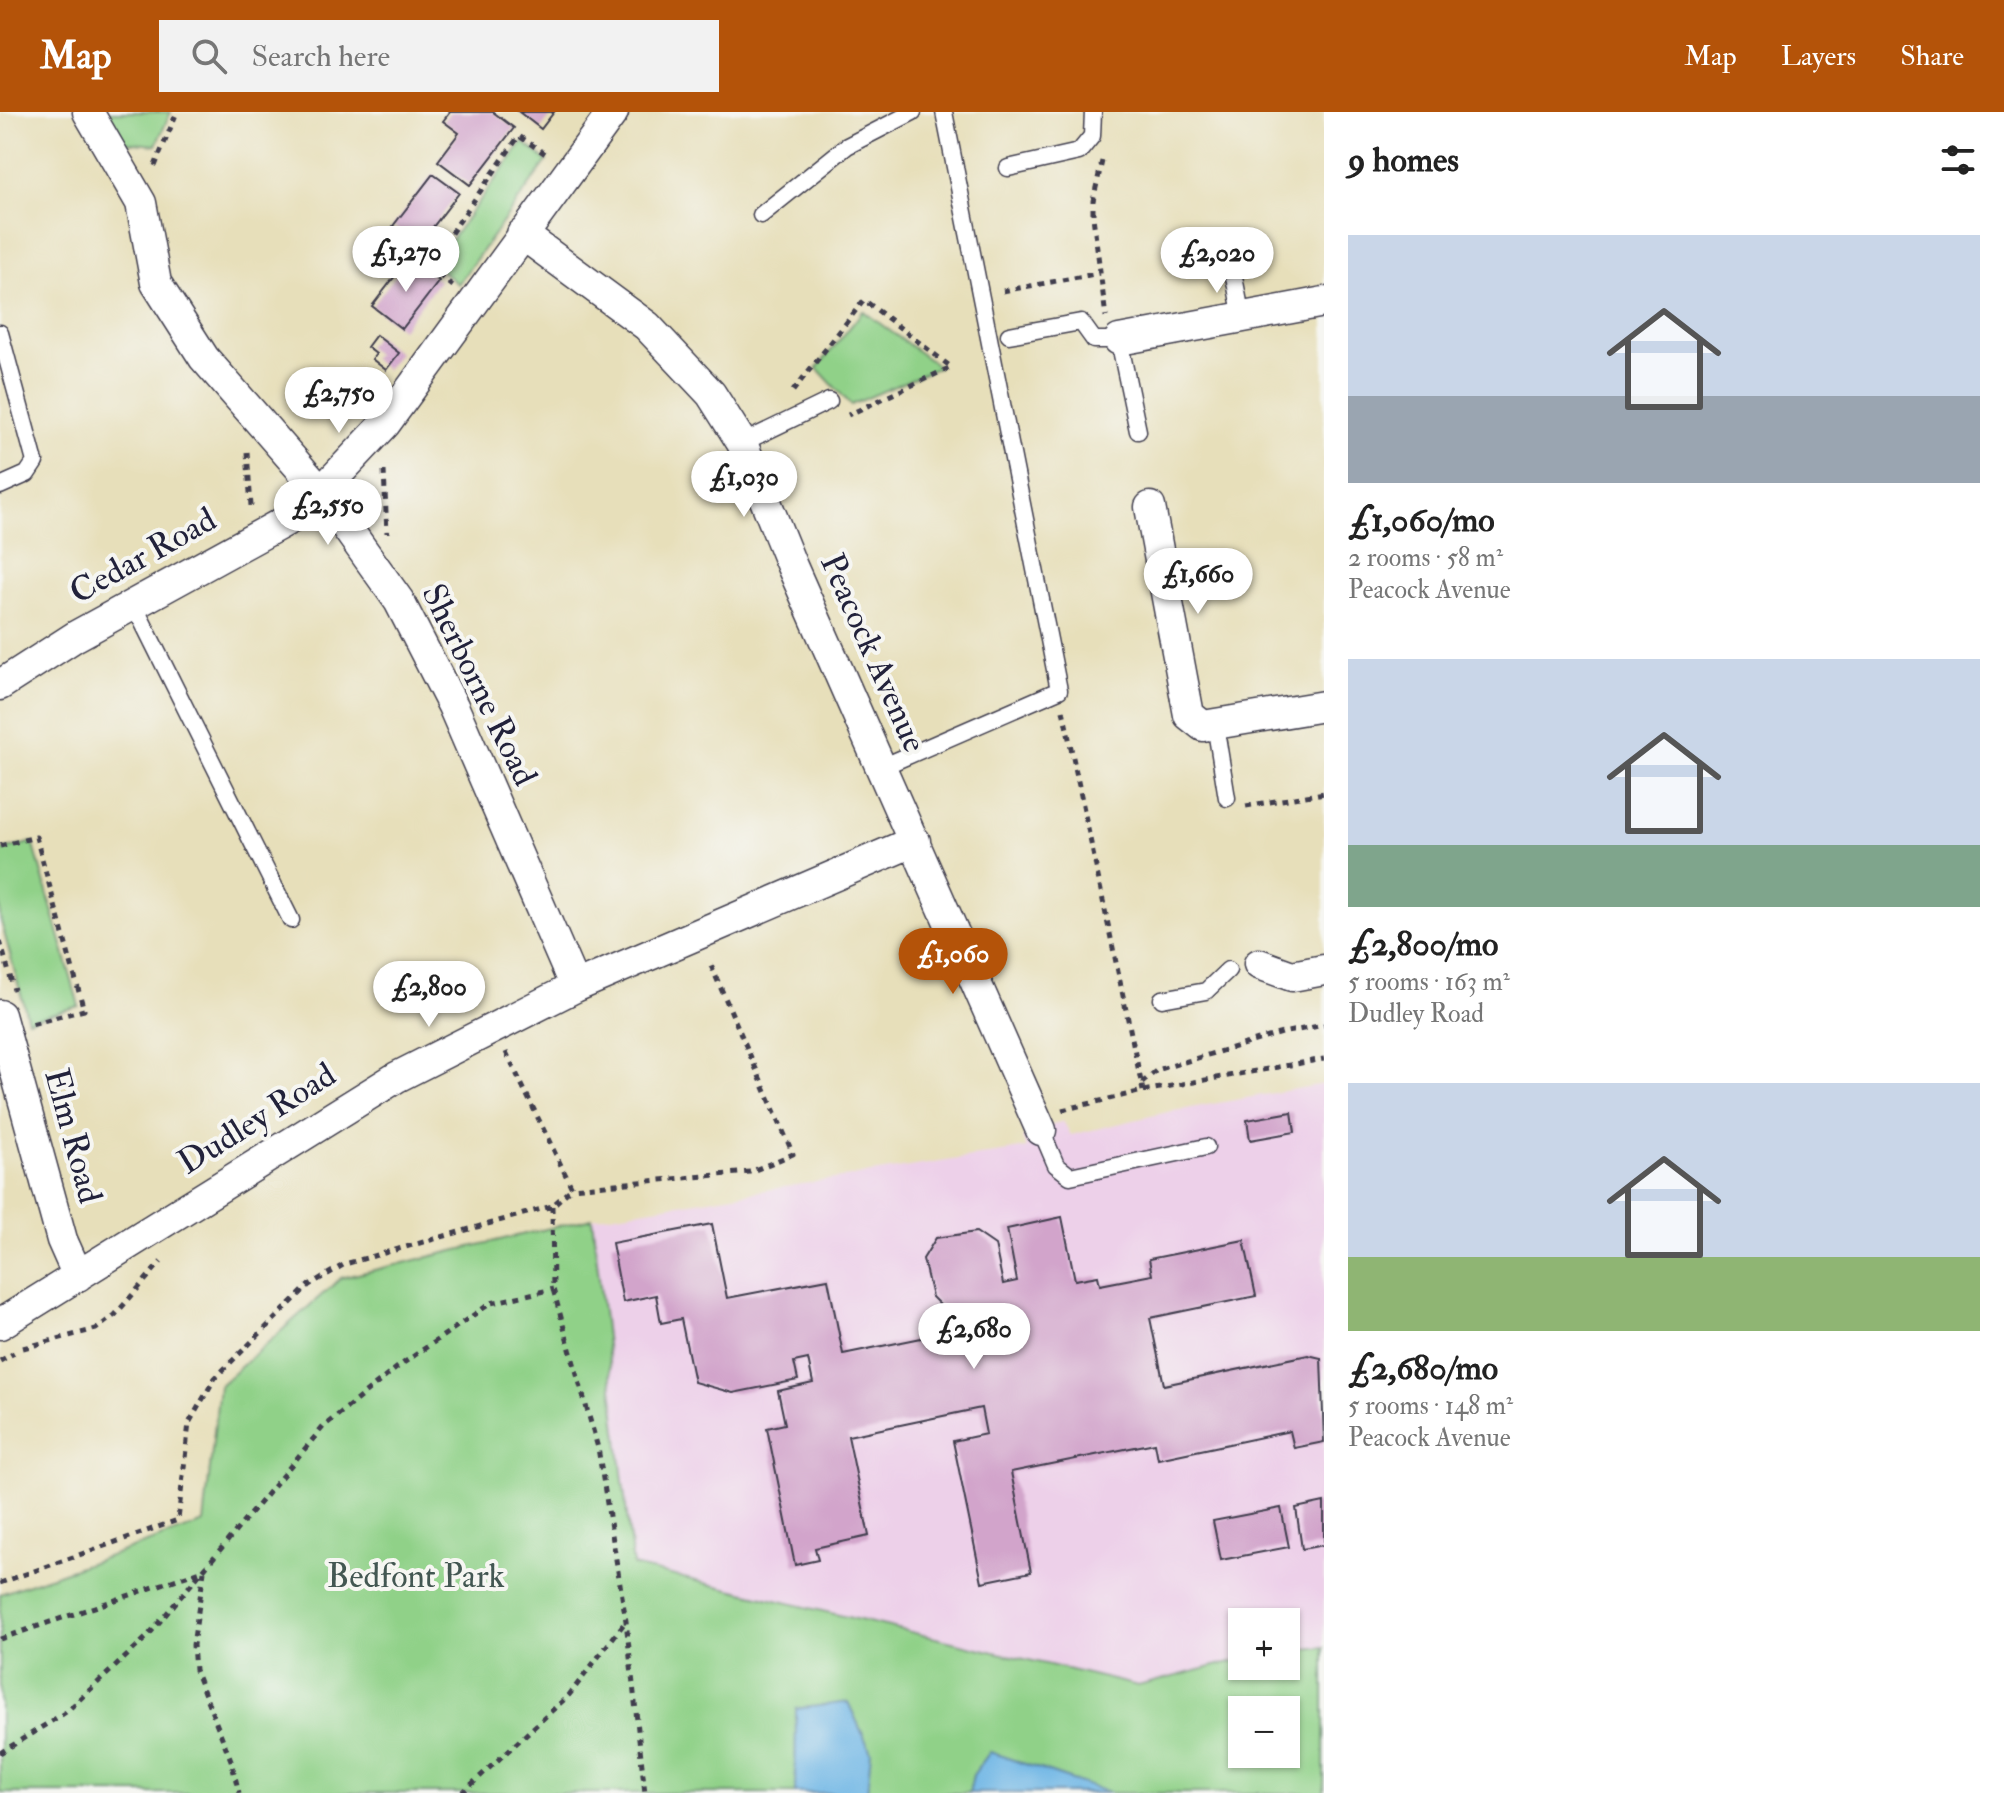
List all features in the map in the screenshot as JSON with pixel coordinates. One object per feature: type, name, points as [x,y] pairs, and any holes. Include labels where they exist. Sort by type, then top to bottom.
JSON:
[{"type":"street","name":"Sherborne Road","points":[[88,112],[141,203],[156,283],[204,358],[322,493],[399,601],[453,706],[575,987]]},
{"type":"street","name":"Cedar Road","points":[[0,685],[134,605],[302,512],[385,424],[613,112]]},
{"type":"street","name":"Peacock Avenue","points":[[522,234],[647,326],[711,394],[742,443],[1038,1123]]},
{"type":"street","points":[[1118,331],[1242,318],[1324,302]]},
{"type":"street","points":[[1150,507],[1189,715],[1203,726],[1324,706]]},
{"type":"street","name":"Dudley Road","points":[[0,1324],[397,1077],[493,1026],[575,987],[915,841]]},
{"type":"street","points":[[1259,964],[1292,976],[1324,970]]},
{"type":"street","name":"Elm Road","points":[[13,1013],[62,1240],[78,1276]]},
{"type":"lane","points":[[761,215],[847,146],[913,112]]},
{"type":"lane","points":[[882,767],[1059,690],[944,112]]},
{"type":"lane","points":[[1008,168],[1079,152],[1092,136],[1093,112]]},
{"type":"lane","points":[[1229,251],[1242,318]]},
{"type":"lane","points":[[1009,335],[1081,322],[1094,340],[1118,331],[1138,431]]},
{"type":"lane","points":[[0,333],[35,462],[27,474],[0,486]]},
{"type":"lane","points":[[742,443],[829,401]]},
{"type":"lane","points":[[134,605],[291,920]]},
{"type":"lane","points":[[1215,724],[1227,798]]},
{"type":"lane","points":[[1162,999],[1206,991],[1228,970]]},
{"type":"lane","points":[[1038,1123],[1056,1165],[1070,1176],[1206,1147]]},
{"type":"path","points":[[154,171],[177,112]]},
{"type":"path","points":[[459,292],[428,266],[519,136],[555,160]]},
{"type":"path","points":[[1104,148],[1093,201],[1106,317],[1118,331]]},
{"type":"path","points":[[1009,335],[1001,291],[1100,273]]},
{"type":"path","points":[[785,401],[864,300],[951,367],[838,419]]},
{"type":"path","points":[[285,411],[353,418]]},
{"type":"path","points":[[246,440],[252,519]]},
{"type":"path","points":[[378,474],[383,466],[388,536]]},
{"type":"path","points":[[1059,690],[1143,1091]]},
{"type":"path","points":[[1227,798],[1229,809],[1324,793]]},
{"type":"path","points":[[0,846],[36,837],[84,1010],[13,1013],[0,941]]},
{"type":"path","points":[[0,1583],[178,1520],[189,1423],[215,1378],[309,1285],[345,1264],[552,1206],[572,1188],[750,1172],[793,1154],[697,935]]},
{"type":"path","points":[[1142,1083],[1157,1070],[1282,1033],[1324,1025]]},
{"type":"path","points":[[493,1026],[572,1188]]},
{"type":"path","points":[[1038,1123],[1143,1091],[1324,1059]]},
{"type":"path","points":[[552,1206],[553,1289],[598,1448],[626,1621],[645,1793]]},
{"type":"path","points":[[0,1361],[30,1345],[76,1337],[96,1329],[115,1315],[171,1254]]},
{"type":"path","points":[[0,1753],[66,1712],[146,1638],[324,1426],[399,1366],[491,1303],[553,1289]]},
{"type":"path","points":[[0,1639],[205,1570]]},
{"type":"path","points":[[205,1570],[193,1645],[195,1670],[231,1760],[239,1793]]},
{"type":"path","points":[[462,1793],[569,1695],[626,1621]]},
{"type":"shaded area","points":[[1324,1084],[1324,1647],[1300,1650],[1300,1608],[1228,1608],[1228,1663],[1138,1686],[633,1566],[592,1218],[1027,1148],[1022,1138],[1063,1121],[1071,1135],[1168,1112]]},
{"type":"green space","points":[[101,112],[171,112],[156,145],[121,142]]},
{"type":"green space","points":[[523,142],[547,161],[458,284],[433,264]]},
{"type":"green space","points":[[863,311],[939,367],[851,405],[817,368]]},
{"type":"green space","points":[[33,842],[79,1006],[28,1020],[0,918],[0,851]]},
{"type":"green space","name":"Bedfont Park","points":[[592,1218],[633,1566],[1138,1686],[1228,1663],[1228,1680],[1300,1680],[1300,1650],[1324,1647],[1324,1793],[0,1793],[0,1594],[204,1523],[219,1386],[341,1278]]},
{"type":"water","points":[[848,1702],[871,1752],[867,1793],[795,1793],[796,1709]]},
{"type":"water","points":[[990,1752],[1110,1793],[969,1793],[973,1775]]},
{"type":"building","points":[[450,112],[493,112],[514,128],[470,185],[438,161],[459,133],[443,121]]},
{"type":"building","points":[[519,112],[554,112],[541,129]]},
{"type":"building","points":[[433,174],[459,193],[419,245],[393,226]]},
{"type":"building","points":[[409,258],[439,281],[402,329],[372,306]]},
{"type":"building","points":[[376,335],[399,353],[386,370],[372,359],[376,354],[367,347]]},
{"type":"building","points":[[1292,1112],[1295,1132],[1250,1140],[1247,1120]]},
{"type":"building","points":[[1062,1217],[1075,1280],[1098,1276],[1100,1285],[1152,1275],[1149,1259],[1244,1240],[1256,1296],[1150,1318],[1164,1385],[1308,1355],[1321,1358],[1324,1442],[1294,1448],[1290,1431],[1158,1459],[1155,1443],[1011,1472],[1031,1572],[982,1582],[953,1441],[986,1434],[981,1408],[848,1436],[869,1536],[815,1548],[818,1560],[795,1565],[767,1428],[785,1424],[778,1391],[813,1383],[808,1359],[794,1362],[798,1380],[733,1393],[694,1382],[681,1319],[661,1323],[656,1295],[623,1302],[612,1243],[712,1224],[727,1298],[828,1279],[843,1354],[946,1333],[941,1306],[932,1297],[923,1259],[936,1238],[976,1232],[995,1245],[1003,1284],[1017,1281],[1007,1229]]},
{"type":"building","points":[[1324,1502],[1324,1545],[1302,1549],[1296,1508]]},
{"type":"building","points":[[1281,1508],[1289,1547],[1221,1560],[1213,1521]]}]
